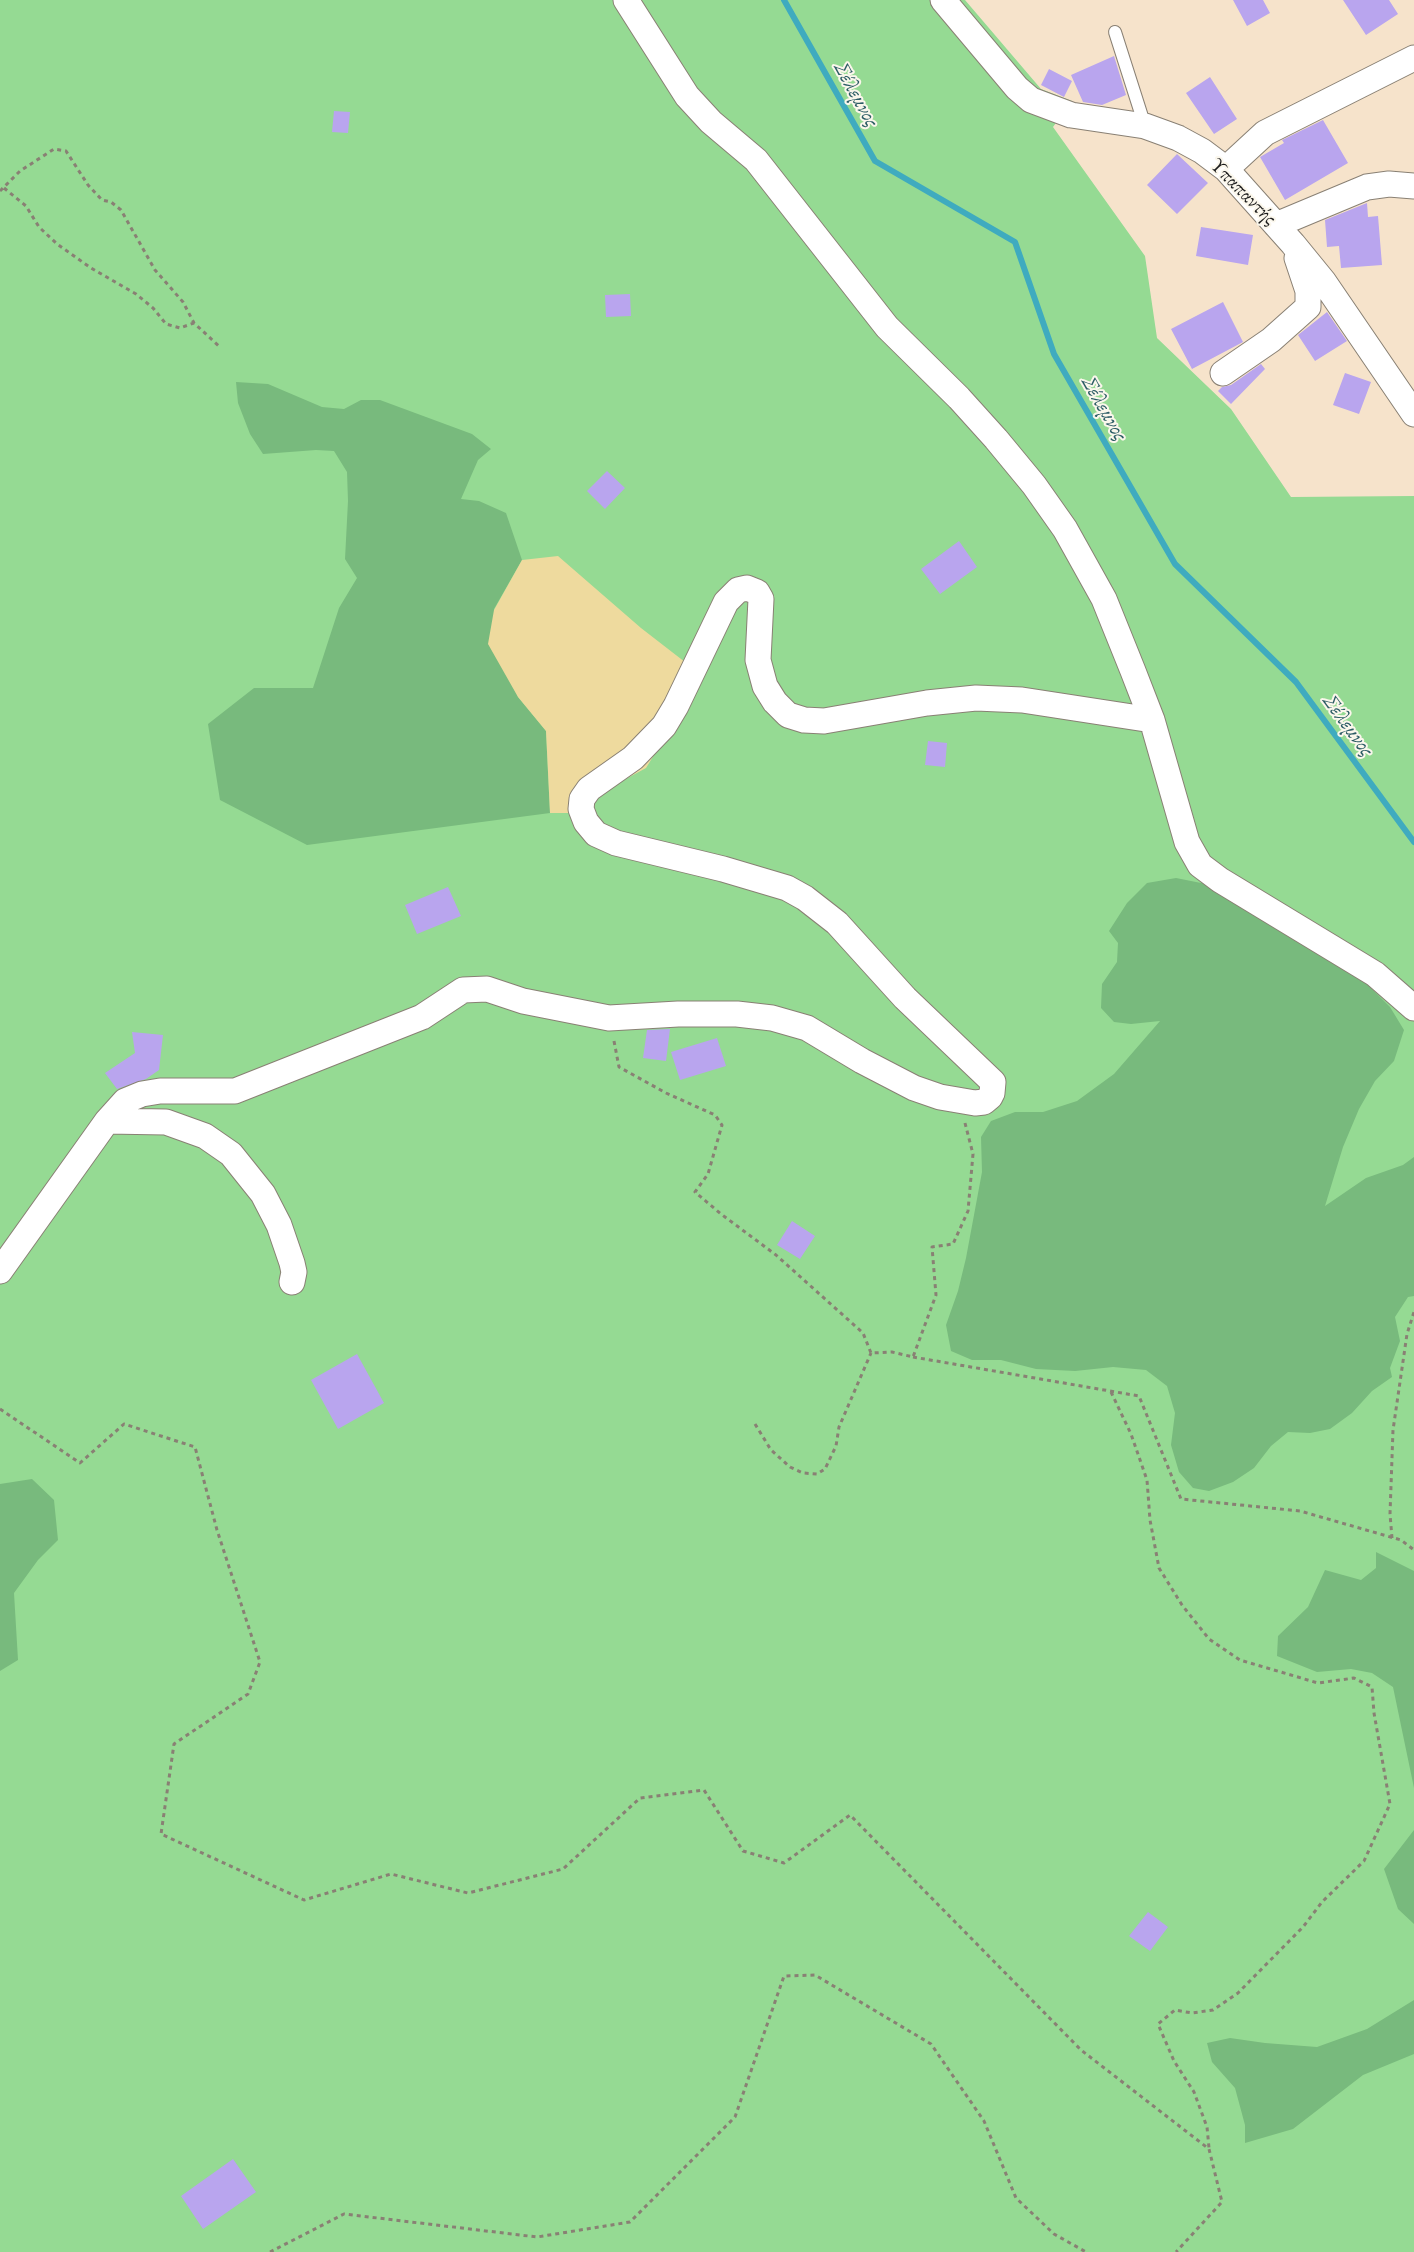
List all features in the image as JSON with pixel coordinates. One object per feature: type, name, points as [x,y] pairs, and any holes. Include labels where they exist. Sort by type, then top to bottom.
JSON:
[{"type":"street","points":[[626,0],[686,96],[711,122],[756,160],[888,327],[959,398],[1034,485],[1065,529],[1104,599],[1152,720],[1187,842],[1200,865],[1220,880],[1375,974],[1414,1008]]},
{"type":"street","name":"Υπαπαντής","points":[[943,0],[1017,88],[1031,100],[1071,115],[1145,126],[1178,138],[1202,151],[1226,168],[1324,282],[1407,391],[1414,414]]},
{"type":"street","points":[[1226,168],[1265,133],[1414,58]]},
{"type":"street","points":[[1276,225],[1367,187],[1388,184],[1414,186]]},
{"type":"street","points":[[1223,372],[1271,340],[1308,307],[1308,291],[1293,244]]},
{"type":"street","points":[[0,1271],[107,1121],[125,1101],[142,1094],[160,1091],[234,1091],[422,1017],[463,990],[488,989],[523,1001],[609,1018],[678,1014],[737,1014],[789,1022],[808,1028],[862,1061],[914,1088],[963,1102],[984,1102],[992,1093],[993,1082],[935,1028],[837,923],[805,898],[787,888],[723,869],[616,843],[596,834],[586,822],[581,809],[582,799],[589,789],[633,758],[664,726],[676,706],[726,602],[738,590],[747,588],[757,592],[761,599],[758,660],[766,686],[775,702],[788,715],[804,720],[824,721],[927,703],[976,698],[1022,700],[1152,720]]},
{"type":"street","points":[[107,1121],[166,1122],[205,1136],[231,1154],[263,1194],[279,1226],[292,1263],[294,1272],[292,1282]]},
{"type":"lane","points":[[1115,32],[1145,126]]},
{"type":"path","points":[[194,323],[180,328],[166,324],[154,308],[136,294],[91,268],[57,244],[39,227],[26,206],[2,190],[20,171],[54,149],[66,151],[102,200],[111,202],[121,210],[155,270],[184,302],[194,323],[221,348]]},
{"type":"path","points":[[609,1018],[619,1067],[666,1093],[715,1115],[722,1125],[708,1174],[695,1192],[776,1255],[863,1333],[871,1353],[839,1427],[836,1446],[825,1469],[817,1474],[803,1473],[790,1467],[771,1450],[755,1424]]},
{"type":"path","points":[[913,1357],[936,1295],[932,1247],[953,1244],[968,1211],[973,1154],[966,1131],[963,1102]]},
{"type":"path","points":[[1392,1538],[1390,1514],[1393,1430],[1407,1334],[1414,1312]]},
{"type":"path","points":[[871,1353],[892,1352],[1139,1396],[1181,1499],[1300,1511],[1401,1540],[1414,1550]]},
{"type":"path","points":[[1111,1392],[1132,1434],[1147,1480],[1150,1520],[1159,1568],[1182,1605],[1209,1639],[1240,1660],[1318,1683],[1354,1678],[1372,1687],[1374,1713],[1390,1804],[1364,1860],[1322,1902],[1303,1927],[1238,1993],[1213,2010],[1192,2013],[1175,2010],[1158,2024],[1174,2061],[1194,2092],[1207,2127],[1209,2149],[1222,2202],[1176,2252]]},
{"type":"path","points":[[0,1409],[80,1463],[124,1424],[194,1447],[217,1530],[260,1662],[248,1694],[174,1744],[162,1834],[304,1900],[391,1874],[468,1893],[563,1870],[640,1798],[704,1790],[743,1851],[784,1863],[850,1815],[1081,2050],[1209,2149]]},
{"type":"path","points":[[270,2252],[344,2214],[537,2237],[630,2222],[735,2117],[784,1976],[815,1975],[931,2044],[984,2121],[1016,2198],[1054,2234],[1086,2252]]},
{"type":"green space","points":[[0,0],[965,0],[1041,89],[1072,101],[1053,127],[1145,256],[1157,338],[1231,409],[1291,497],[1414,496],[1414,2252],[0,2252]]},
{"type":"green space","points":[[236,382],[268,384],[322,407],[344,409],[361,400],[380,400],[472,434],[491,449],[478,460],[461,499],[479,501],[506,513],[522,560],[494,609],[518,697],[546,731],[550,813],[307,845],[220,800],[208,724],[254,688],[313,688],[339,608],[357,578],[345,559],[348,501],[347,472],[334,451],[316,450],[263,454],[250,434],[238,403]]},
{"type":"green space","points":[[1176,878],[1206,884],[1366,983],[1390,1007],[1404,1030],[1394,1061],[1375,1081],[1359,1109],[1343,1147],[1325,1206],[1366,1178],[1403,1165],[1414,1157],[1414,1296],[1408,1297],[1395,1317],[1400,1341],[1390,1368],[1392,1377],[1372,1391],[1352,1413],[1330,1429],[1310,1433],[1288,1432],[1271,1446],[1254,1468],[1233,1482],[1209,1491],[1193,1488],[1179,1472],[1171,1445],[1175,1413],[1167,1386],[1146,1370],[1113,1367],[1075,1371],[1036,1369],[1001,1360],[972,1360],[951,1351],[946,1325],[958,1291],[966,1258],[982,1172],[981,1137],[991,1121],[1015,1112],[1043,1112],[1077,1101],[1114,1074],[1160,1021],[1131,1024],[1114,1022],[1101,1008],[1102,984],[1117,962],[1118,943],[1109,931],[1127,903],[1147,883]]},
{"type":"green space","points":[[32,1479],[54,1500],[58,1540],[38,1560],[14,1593],[18,1660],[0,1671],[0,1484]]},
{"type":"green space","points":[[1376,1552],[1414,1571],[1414,1788],[1393,1687],[1372,1673],[1351,1669],[1317,1672],[1277,1656],[1278,1636],[1308,1607],[1325,1570],[1361,1580],[1376,1568]]},
{"type":"green space","points":[[1414,1830],[1414,1924],[1398,1909],[1384,1869]]},
{"type":"green space","points":[[1414,2000],[1414,2054],[1363,2075],[1293,2129],[1245,2143],[1245,2125],[1235,2088],[1212,2062],[1207,2043],[1230,2038],[1317,2047],[1367,2029]]},
{"type":"sand","points":[[558,556],[641,628],[703,676],[646,768],[598,794],[592,813],[550,813],[546,731],[518,697],[488,644],[494,610],[522,560]]},
{"type":"building","points":[[1233,0],[1263,0],[1270,13],[1247,26]]},
{"type":"building","points":[[1343,0],[1389,0],[1398,14],[1366,35]]},
{"type":"building","points":[[1114,56],[1126,95],[1102,105],[1083,102],[1071,75]]},
{"type":"building","points":[[1049,69],[1072,81],[1064,97],[1041,85]]},
{"type":"building","points":[[1210,77],[1237,119],[1214,134],[1186,93]]},
{"type":"building","points":[[334,111],[350,112],[348,133],[332,132]]},
{"type":"building","points":[[1323,120],[1348,163],[1285,200],[1260,157],[1284,143],[1282,140]]},
{"type":"building","points":[[1177,154],[1208,183],[1177,214],[1147,185]]},
{"type":"building","points":[[1367,203],[1368,217],[1378,216],[1382,265],[1341,268],[1339,246],[1327,247],[1325,220]]},
{"type":"building","points":[[1201,227],[1253,235],[1248,265],[1196,256]]},
{"type":"building","points":[[630,294],[631,316],[606,317],[605,295]]},
{"type":"building","points":[[1223,302],[1243,342],[1192,369],[1171,329]]},
{"type":"building","points":[[1327,312],[1347,341],[1315,361],[1298,335]]},
{"type":"building","points":[[1261,364],[1265,369],[1231,404],[1218,391],[1222,387],[1231,385]]},
{"type":"building","points":[[1345,373],[1371,382],[1359,414],[1333,405]]},
{"type":"building","points":[[607,471],[625,488],[605,509],[587,491]]},
{"type":"building","points":[[959,541],[977,567],[940,594],[921,569]]},
{"type":"building","points":[[928,741],[947,743],[945,767],[925,765]]},
{"type":"building","points":[[448,887],[461,916],[417,934],[405,905]]},
{"type":"building","points":[[670,1029],[666,1061],[643,1058],[647,1030]]},
{"type":"building","points":[[132,1032],[163,1035],[159,1070],[146,1079],[117,1089],[105,1073],[135,1053]]},
{"type":"building","points":[[717,1038],[726,1066],[680,1080],[671,1052]]},
{"type":"building","points":[[792,1221],[815,1236],[800,1259],[777,1245]]},
{"type":"building","points":[[357,1354],[384,1403],[338,1429],[311,1380]]},
{"type":"building","points":[[1148,1912],[1168,1927],[1150,1951],[1129,1936]]},
{"type":"building","points":[[233,2159],[256,2192],[203,2229],[181,2196]]},
{"type":"waterway","name":"Σέλεμνος","points":[[784,0],[875,161],[1015,242],[1054,354],[1175,564],[1296,682],[1414,842]]}]
